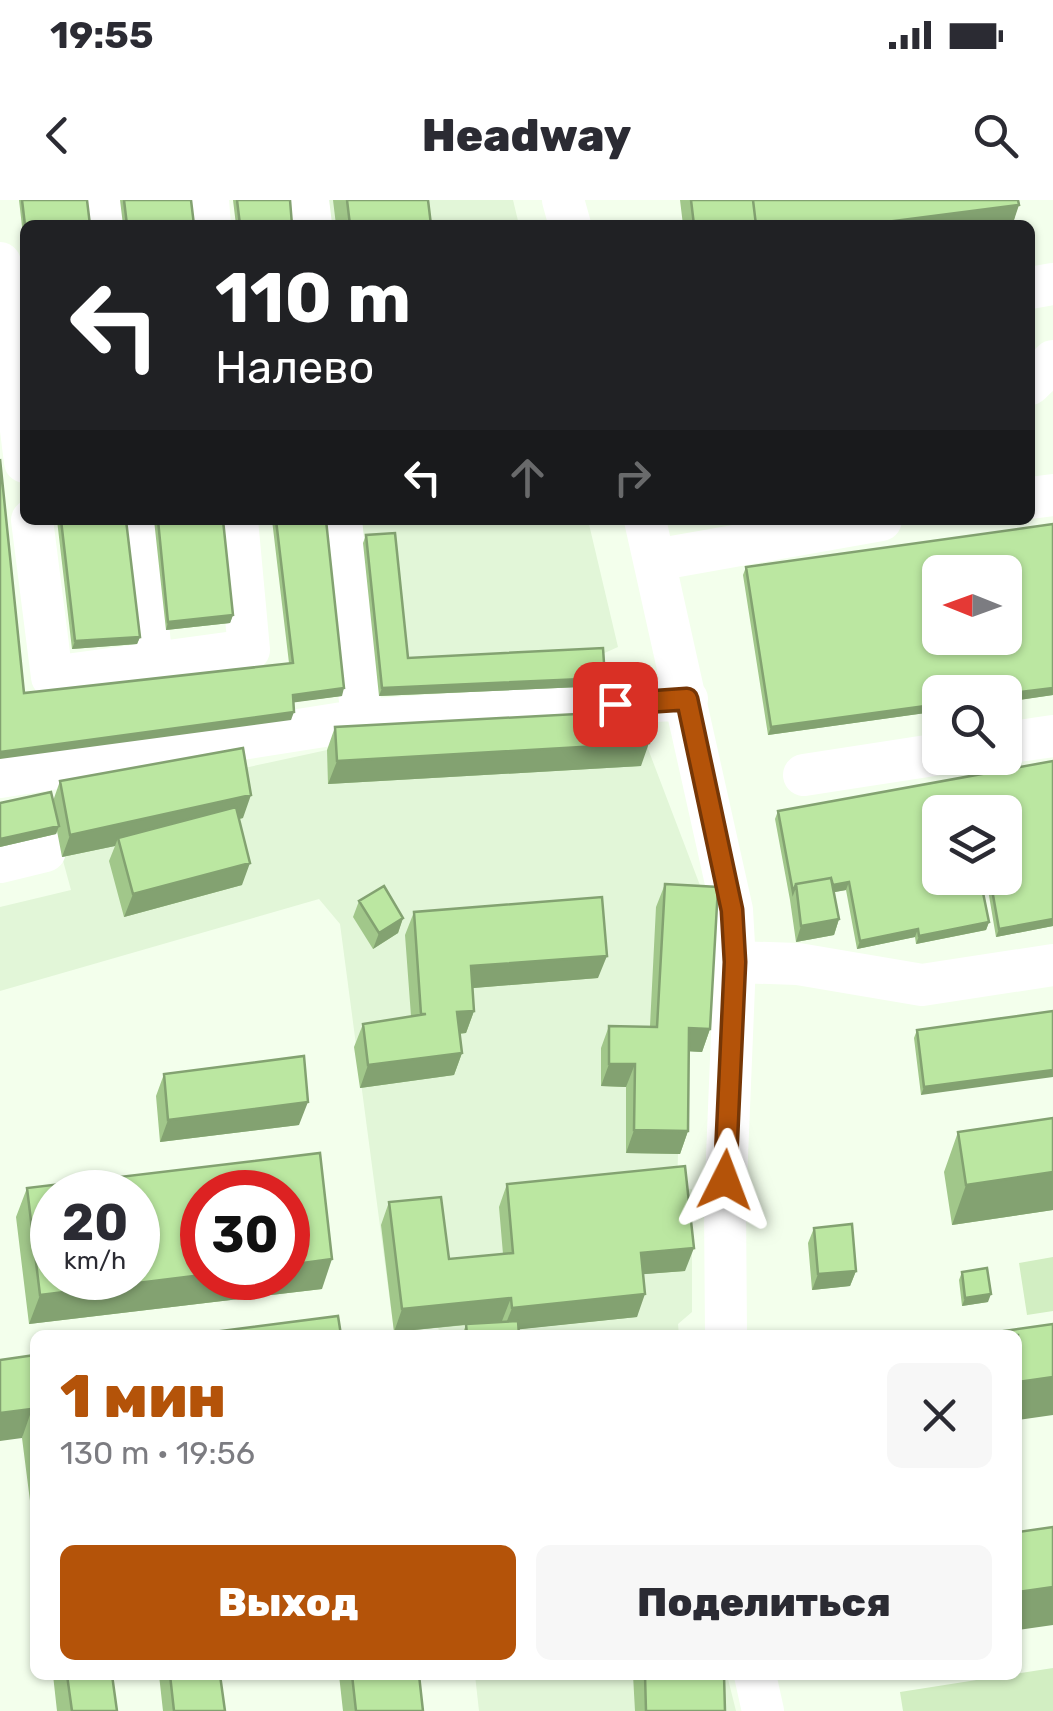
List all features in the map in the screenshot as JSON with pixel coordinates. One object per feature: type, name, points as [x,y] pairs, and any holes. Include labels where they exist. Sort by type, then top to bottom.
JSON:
[{"type":"street","points":[[0,263],[20,422]]},
{"type":"street","points":[[1035,379],[1053,360]]},
{"type":"street","points":[[33,525],[52,676],[249,650],[237,525]]},
{"type":"street","points":[[138,525],[152,663]]},
{"type":"street","points":[[342,525],[362,720]]},
{"type":"street","points":[[726,1330],[725,1180],[735,962],[732,910],[650,540],[733,548],[811,525]]},
{"type":"street","points":[[0,778],[362,720],[687,699]]},
{"type":"street","points":[[1022,741],[1053,736]]},
{"type":"street","points":[[804,775],[922,757]]},
{"type":"street","points":[[0,862],[46,851]]},
{"type":"street","points":[[735,962],[798,964],[922,985],[1053,964]]},
{"type":"street","points":[[755,1680],[762,1711]]},
{"type":"shaded area","points":[[325,200],[513,200],[518,220],[327,220]]},
{"type":"shaded area","points":[[361,525],[589,525],[618,647],[600,655],[405,666],[363,543]]},
{"type":"shaded area","points":[[642,733],[709,909],[681,1052],[677,1188],[692,1189],[692,1312],[678,1324],[679,1330],[438,1327],[394,1330],[340,924],[319,899],[0,991],[0,907],[71,890],[62,857],[235,770],[327,750]]},
{"type":"shaded area","points":[[1053,1257],[1053,1311],[1027,1315],[1019,1263]]},
{"type":"shaded area","points":[[1053,1668],[1053,1711],[903,1711],[900,1692],[976,1680],[1022,1680],[1022,1673]]},
{"type":"shaded area","points":[[476,1680],[728,1680],[736,1711],[479,1711]]},
{"type":"building","points":[[22,200],[87,200],[89,220],[24,220]]},
{"type":"building","points":[[124,200],[191,200],[193,220],[126,220]]},
{"type":"building","points":[[237,200],[290,200],[292,220],[239,220]]},
{"type":"building","points":[[347,200],[428,200],[430,220],[349,220]]},
{"type":"building","points":[[691,200],[753,200],[755,220],[693,220]]},
{"type":"building","points":[[753,200],[1018,200],[1019,205],[902,220],[755,220]]},
{"type":"building","points":[[0,459],[24,693],[293,663],[277,525],[327,525],[344,688],[293,695],[294,712],[0,752]]},
{"type":"building","points":[[1053,524],[1053,688],[1022,692],[1022,675],[922,675],[922,706],[771,727],[746,567]]},
{"type":"building","points":[[62,525],[127,525],[140,637],[75,641]]},
{"type":"building","points":[[158,525],[224,525],[233,615],[168,622]]},
{"type":"building","points":[[395,533],[408,658],[603,648],[605,678],[382,688],[366,535]]},
{"type":"building","points":[[650,710],[649,743],[337,761],[335,727]]},
{"type":"building","points":[[243,748],[251,795],[70,835],[60,781]]},
{"type":"building","points":[[1053,761],[1053,919],[999,929],[993,895],[1022,895],[1022,795],[922,795],[922,895],[983,895],[989,922],[919,936],[918,929],[860,941],[849,882],[833,885],[831,878],[796,884],[793,892],[778,811],[976,775],[1022,775],[1022,767]]},
{"type":"building","points":[[51,792],[59,826],[0,839],[0,803]]},
{"type":"building","points":[[236,807],[250,863],[133,894],[118,838]]},
{"type":"building","points":[[831,878],[839,919],[801,926],[796,884]]},
{"type":"building","points":[[665,884],[718,887],[710,1029],[689,1028],[688,1131],[634,1130],[635,1064],[609,1064],[609,1026],[657,1027]]},
{"type":"building","points":[[384,886],[403,918],[379,933],[359,901]]},
{"type":"building","points":[[602,897],[607,956],[471,966],[474,1011],[457,1012],[462,1053],[368,1065],[363,1024],[426,1014],[421,1014],[414,912]]},
{"type":"building","points":[[1053,1011],[1053,1070],[924,1087],[917,1030]]},
{"type":"building","points":[[304,1056],[308,1102],[168,1120],[164,1074]]},
{"type":"building","points":[[1053,1118],[1053,1172],[966,1185],[958,1132]]},
{"type":"building","points":[[320,1153],[332,1259],[310,1262],[310,1170],[180,1170],[180,1278],[160,1280],[160,1172]]},
{"type":"building","points":[[685,1166],[694,1248],[641,1253],[645,1294],[512,1308],[511,1298],[402,1309],[389,1202],[441,1197],[449,1259],[513,1253],[507,1184]]},
{"type":"building","points":[[852,1224],[856,1271],[818,1274],[814,1228]]},
{"type":"building","points":[[987,1268],[991,1294],[965,1298],[962,1272]]},
{"type":"building","points":[[338,1316],[340,1330],[229,1330]]},
{"type":"building","points":[[518,1321],[519,1330],[467,1330],[466,1324]]},
{"type":"building","points":[[1053,1324],[1053,1377],[1022,1381],[1022,1330],[1011,1330]]},
{"type":"building","points":[[30,1356],[30,1409],[0,1413],[0,1360]]},
{"type":"building","points":[[1053,1527],[1053,1587],[1022,1591],[1022,1531]]},
{"type":"building","points":[[68,1680],[113,1680],[117,1711],[72,1711]]},
{"type":"building","points":[[171,1680],[221,1680],[225,1711],[174,1711]]},
{"type":"building","points":[[353,1680],[420,1680],[423,1711],[356,1711]]},
{"type":"building","points":[[645,1680],[724,1680],[725,1711],[646,1711]]},
{"type":"route","points":[[615,704],[687,699],[732,910],[735,962],[725,1180]]}]
